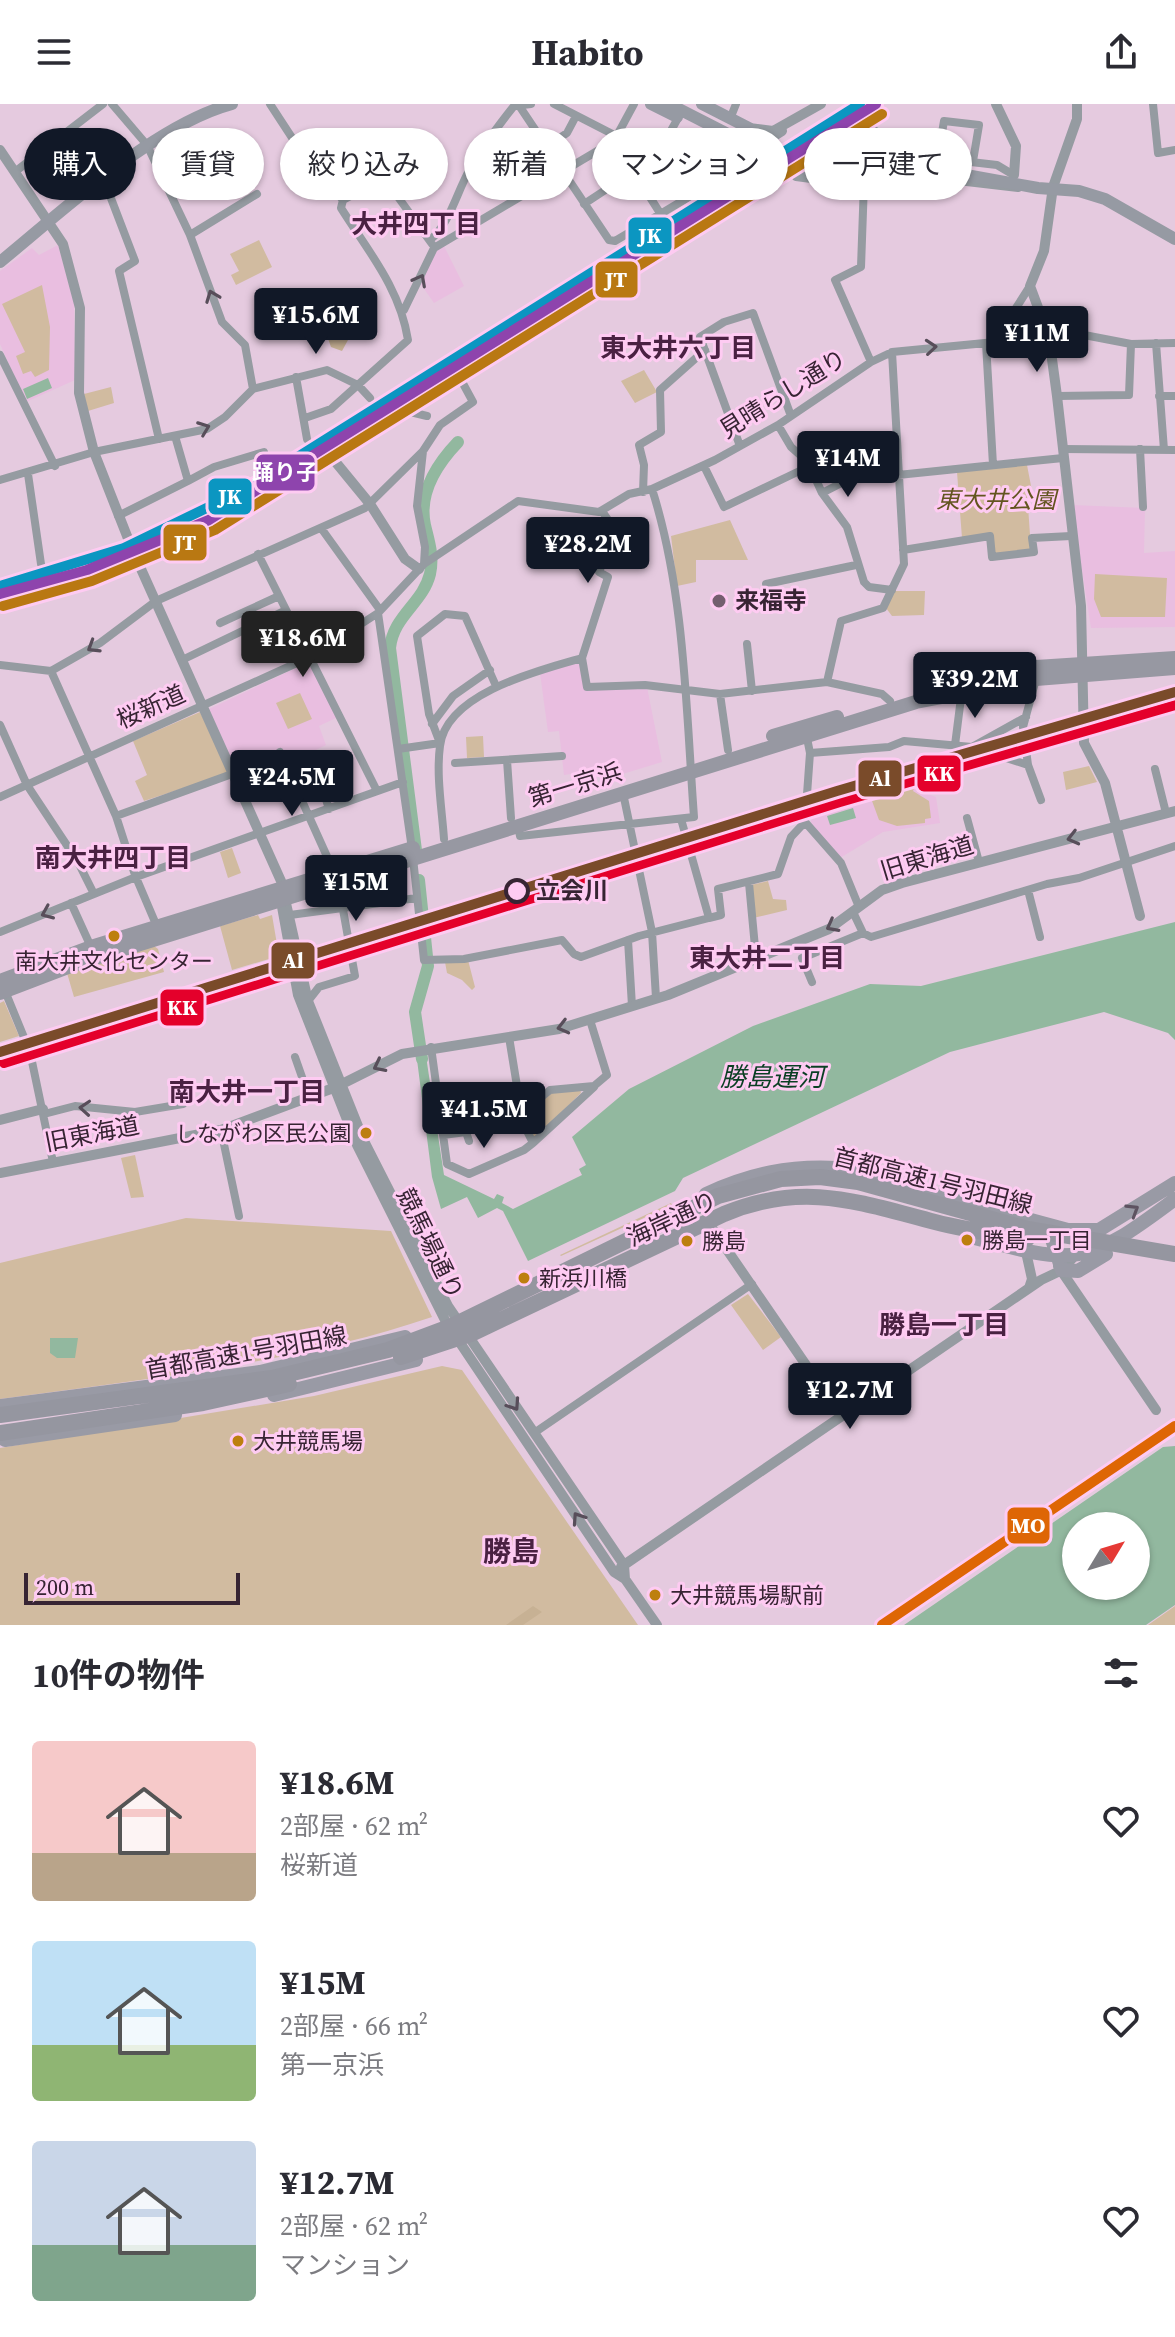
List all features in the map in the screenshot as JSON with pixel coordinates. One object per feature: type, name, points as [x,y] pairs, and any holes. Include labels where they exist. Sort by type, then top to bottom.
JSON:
[{"type":"highway","name":"第一京浜","points":[[417,852],[444,839],[623,793],[728,750],[962,690],[1081,669],[1175,658]]},
{"type":"highway","name":"第一京浜","points":[[1,985],[158,932],[283,896],[805,731],[890,701],[1005,672],[1175,668]]},
{"type":"highway","name":"第一京浜","points":[[1,985],[91,947],[158,932]]},
{"type":"highway","name":"首都高速1号羽田線","points":[[0,1411],[39,1409],[272,1378],[410,1343],[718,1196],[781,1179],[820,1177],[858,1182],[1028,1229],[1175,1254]]},
{"type":"highway","points":[[645,1250],[686,1224],[735,1200],[805,1186],[857,1190],[988,1228],[1053,1258]]},
{"type":"highway","name":"首都高速1号羽田線","points":[[0,1433],[203,1403],[450,1343],[645,1250],[753,1204],[819,1195],[854,1200],[975,1231],[1175,1262]]},
{"type":"highway","points":[[410,1343],[438,1337],[501,1310],[665,1230],[704,1200]]},
{"type":"highway","points":[[0,1424],[308,1379]]},
{"type":"main road","points":[[136,154],[168,129],[207,107],[232,104]]},
{"type":"main road","points":[[651,104],[697,128]]},
{"type":"main road","points":[[669,104],[730,119],[749,128]]},
{"type":"main road","points":[[684,104],[780,154],[804,162]]},
{"type":"main road","points":[[972,169],[1013,175],[1105,199],[1175,239]]},
{"type":"main road","points":[[972,173],[1030,187],[1053,187]]},
{"type":"main road","points":[[0,262],[79,200]]},
{"type":"main road","name":"海岸通り","points":[[0,1411],[260,1372],[377,1344],[451,1320],[771,1171],[802,1166],[838,1168],[1068,1230],[1099,1230]]},
{"type":"main road","points":[[1099,1230],[1175,1183]]},
{"type":"main road","points":[[1001,1212],[1015,1221],[1049,1230],[1053,1258],[1104,1247],[1175,1199]]},
{"type":"main road","name":"海岸通り","points":[[0,1440],[203,1410],[308,1388],[465,1342],[710,1225],[764,1205],[805,1200],[836,1202],[1053,1258]]},
{"type":"street","points":[[16,171],[103,104]]},
{"type":"street","points":[[112,104],[147,145],[190,235],[222,322],[245,345],[253,389]]},
{"type":"street","points":[[270,104],[286,128]]},
{"type":"street","points":[[404,310],[452,202],[493,132],[514,106],[531,104]]},
{"type":"street","points":[[554,104],[602,128]]},
{"type":"street","points":[[622,128],[634,104]]},
{"type":"street","points":[[730,119],[736,104]]},
{"type":"street","points":[[942,128],[944,121],[979,125],[973,161],[997,165],[1013,175],[1016,146],[996,104]]},
{"type":"street","points":[[1011,340],[1016,308],[1030,286],[1044,251],[1053,187],[1077,119],[1077,104]]},
{"type":"street","points":[[1153,104],[1158,153],[1175,150]]},
{"type":"street","points":[[518,105],[533,128]]},
{"type":"street","points":[[781,128],[817,105]]},
{"type":"street","points":[[672,128],[678,118]]},
{"type":"street","points":[[860,120],[871,128]]},
{"type":"street","points":[[779,128],[793,121]]},
{"type":"street","points":[[0,150],[63,244],[80,308],[79,393],[94,452],[127,536]]},
{"type":"street","points":[[972,184],[1009,189],[1030,187]]},
{"type":"street","points":[[576,192],[609,240],[615,241],[683,200]]},
{"type":"street","points":[[584,204],[592,199]]},
{"type":"street","points":[[112,200],[135,261],[119,271],[159,439]]},
{"type":"street","points":[[190,235],[247,200]]},
{"type":"street","points":[[305,418],[331,409],[408,340],[404,310],[373,254],[341,208],[343,200]]},
{"type":"street","points":[[400,200],[432,244]]},
{"type":"street","points":[[432,244],[512,200]]},
{"type":"street","points":[[652,200],[660,213]]},
{"type":"street","points":[[863,200],[861,267],[835,280],[871,362]]},
{"type":"street","points":[[1030,286],[1049,337],[1057,396],[1081,606],[1084,743],[1105,783],[1123,862],[1140,916]]},
{"type":"street","points":[[740,446],[700,337],[724,322],[753,313],[791,416]]},
{"type":"street","name":"見晴らし通り","points":[[602,511],[629,494],[648,491],[704,466],[778,425],[871,362],[892,352],[1079,334],[1131,344],[1175,343]]},
{"type":"street","points":[[986,343],[993,465]]},
{"type":"street","points":[[1156,343],[1164,450]]},
{"type":"street","points":[[1057,396],[1129,395],[1131,344]]},
{"type":"street","points":[[507,760],[514,822],[520,836],[694,817],[687,691],[667,541],[648,491],[639,445],[661,432],[660,390],[705,350]]},
{"type":"street","points":[[827,682],[841,621],[883,608],[904,564],[892,352]]},
{"type":"street","points":[[0,355],[55,466]]},
{"type":"street","points":[[0,480],[94,452],[207,429],[225,417],[253,389],[327,370],[358,385],[370,398]]},
{"type":"street","points":[[296,377],[307,439]]},
{"type":"street","points":[[0,665],[51,671],[100,643],[156,601],[370,504],[423,451],[440,425],[473,402],[460,378],[434,394]]},
{"type":"street","points":[[1159,396],[1175,396]]},
{"type":"street","points":[[402,410],[427,416]]},
{"type":"street","points":[[778,425],[791,447],[810,466],[822,493],[847,527],[856,565],[869,587],[892,590]]},
{"type":"street","points":[[175,436],[188,481]]},
{"type":"street","points":[[1140,449],[1143,507]]},
{"type":"street","points":[[898,475],[1063,454],[1175,450]]},
{"type":"street","points":[[329,454],[370,504],[405,559],[423,565],[425,547],[417,506],[423,451]]},
{"type":"street","points":[[118,516],[214,467],[264,452]]},
{"type":"street","points":[[704,466],[724,507],[810,466]]},
{"type":"street","points":[[28,474],[41,564]]},
{"type":"street","points":[[822,493],[857,475]]},
{"type":"street","name":"桜新道","points":[[0,797],[310,657],[379,612],[423,565],[518,501],[538,506],[602,511]]},
{"type":"street","points":[[602,511],[615,530],[599,572],[608,577],[582,658],[587,687],[645,685],[720,694],[827,682],[882,694],[890,701]]},
{"type":"street","points":[[321,528],[379,612],[403,748],[403,782],[417,852],[417,898],[424,960],[443,960],[562,940],[574,954],[581,957],[652,932],[721,915],[718,889],[778,874],[791,837],[805,822],[810,753],[805,731]]},
{"type":"street","points":[[903,550],[990,536],[992,557],[1034,552],[1032,538],[1071,536]]},
{"type":"street","points":[[258,554],[377,791]]},
{"type":"street","points":[[137,560],[259,833],[283,896]]},
{"type":"street","points":[[766,584],[856,565]]},
{"type":"street","points":[[220,623],[279,596]]},
{"type":"street","points":[[182,660],[286,610]]},
{"type":"street","points":[[444,839],[440,743],[432,725],[417,636],[445,614],[465,616],[496,686]]},
{"type":"street","points":[[747,644],[752,691]]},
{"type":"street","points":[[440,743],[454,718],[496,686],[582,658]]},
{"type":"street","points":[[432,725],[453,696],[490,670]]},
{"type":"street","points":[[51,671],[116,816],[158,932]]},
{"type":"street","points":[[1036,679],[1023,727],[1028,765],[1041,800]]},
{"type":"street","points":[[955,745],[962,690]]},
{"type":"street","points":[[720,694],[728,750]]},
{"type":"street","points":[[972,747],[1026,717]]},
{"type":"street","points":[[0,725],[27,785],[78,862],[94,894]]},
{"type":"street","points":[[810,753],[889,747],[904,741],[972,747],[1028,765]]},
{"type":"street","points":[[403,748],[440,743]]},
{"type":"street","points":[[280,752],[336,877],[355,976],[319,987],[308,1001]]},
{"type":"street","points":[[312,755],[329,809]]},
{"type":"street","points":[[455,763],[562,756]]},
{"type":"street","points":[[1155,769],[1170,812]]},
{"type":"street","points":[[116,816],[232,774]]},
{"type":"street","points":[[0,932],[136,877],[403,782]]},
{"type":"street","points":[[623,793],[652,932],[656,998]]},
{"type":"street","name":"旧東海道","points":[[0,1173],[221,1130],[339,1086],[416,1051],[509,1037],[590,1020],[656,998],[829,929],[892,886],[1170,812]]},
{"type":"street","points":[[967,818],[979,862]]},
{"type":"street","points":[[681,819],[709,918]]},
{"type":"street","points":[[805,822],[841,863],[863,933],[871,937],[1079,878],[1175,846]]},
{"type":"street","points":[[749,883],[756,958]]},
{"type":"street","points":[[1028,890],[1040,937]]},
{"type":"street","name":"競馬場通り","points":[[283,896],[290,915],[308,1001],[339,1086]]},
{"type":"street","name":"競馬場通り","points":[[283,896],[298,995],[364,1141],[451,1320],[614,1572],[625,1579],[657,1625]]},
{"type":"street","points":[[290,915],[417,898]]},
{"type":"street","points":[[71,903],[91,947]]},
{"type":"street","points":[[812,982],[802,958],[863,933]]},
{"type":"street","points":[[807,938],[813,954]]},
{"type":"street","points":[[628,940],[632,1006]]},
{"type":"street","points":[[1,985],[30,1052],[53,1162]]},
{"type":"street","points":[[429,1048],[447,1164],[469,1174],[524,1150],[607,1075],[590,1020]]},
{"type":"street","points":[[509,1037],[522,1113],[533,1143]]},
{"type":"street","points":[[0,1062],[30,1052]]},
{"type":"street","points":[[295,1057],[309,1097]]},
{"type":"street","points":[[522,1113],[550,1090],[594,1086]]},
{"type":"street","points":[[0,1120],[75,1106],[135,1112],[183,1104]]},
{"type":"street","points":[[221,1130],[239,1216]]},
{"type":"street","points":[[443,1135],[466,1132],[469,1141]]},
{"type":"street","points":[[710,1225],[841,1416]]},
{"type":"street","points":[[1029,1288],[1032,1279],[1053,1258],[1099,1230]]},
{"type":"street","points":[[614,1572],[1029,1288],[1053,1258]]},
{"type":"street","points":[[1053,1258],[1156,1410]]},
{"type":"street","points":[[534,1433],[752,1284]]},
{"type":"street","name":"競馬場通り","points":[[465,1342],[534,1433],[624,1565]]},
{"type":"street","points":[[624,1565],[625,1579]]},
{"type":"shaded area","points":[[58,245],[74,303],[75,380],[26,402],[0,344],[0,271],[32,248],[39,255]]},
{"type":"shaded area","points":[[444,246],[464,286],[434,303],[420,283],[436,251]]},
{"type":"shaded area","points":[[338,317],[348,340],[342,351],[331,347],[323,324]]},
{"type":"shaded area","points":[[1072,505],[1145,508],[1144,553],[1175,551],[1175,627],[1091,628]]},
{"type":"shaded area","points":[[309,662],[338,717],[319,726],[326,745],[289,763],[281,749],[242,786],[209,709]]},
{"type":"shaded area","points":[[580,662],[585,690],[647,687],[662,762],[603,780],[599,770],[564,775],[559,731],[548,732],[540,673]]},
{"type":"shaded area","points":[[924,773],[919,791],[936,797],[940,823],[883,832],[840,858],[811,823],[811,808]]},
{"type":"shaded area","points":[[533,1606],[542,1612],[523,1625],[506,1625]]},
{"type":"green space","points":[[259,240],[272,267],[236,285],[231,275],[239,271],[230,254]]},
{"type":"green space","points":[[42,285],[50,327],[49,370],[35,377],[31,371],[23,374],[16,356],[25,352],[2,304]]},
{"type":"green space","points":[[644,370],[657,392],[635,403],[621,381]]},
{"type":"green space","points":[[111,387],[114,403],[88,411],[84,394]]},
{"type":"green space","name":"東大井公園","points":[[1027,465],[1032,491],[1027,492],[1031,549],[995,555],[993,534],[962,538],[957,472]]},
{"type":"green space","points":[[730,520],[748,560],[696,560],[696,582],[677,586],[671,536]]},
{"type":"green space","points":[[1095,574],[1167,578],[1165,617],[1101,617],[1094,599]]},
{"type":"green space","points":[[894,591],[925,591],[924,615],[892,616],[886,608]]},
{"type":"green space","points":[[300,693],[312,719],[288,729],[276,703]]},
{"type":"green space","points":[[200,712],[229,773],[144,801],[135,781],[147,775],[133,741]]},
{"type":"green space","points":[[483,736],[484,757],[467,758],[466,737]]},
{"type":"green space","points":[[1089,766],[1097,782],[1066,790],[1063,772]]},
{"type":"green space","points":[[920,774],[913,791],[929,801],[931,818],[925,819],[925,823],[897,826],[879,820],[868,790]]},
{"type":"green space","points":[[232,848],[241,873],[228,878],[220,852]]},
{"type":"green space","points":[[768,881],[773,899],[786,900],[787,910],[753,918],[751,885]]},
{"type":"green space","points":[[258,915],[260,919],[272,915],[279,956],[232,970],[220,926]]},
{"type":"green space","points":[[154,946],[158,949],[164,972],[74,997],[67,973]]},
{"type":"green space","points":[[468,960],[475,987],[472,990],[462,980],[447,973],[445,962]]},
{"type":"green space","points":[[4,1001],[19,1036],[0,1042],[0,1003]]},
{"type":"green space","points":[[580,1089],[581,1093],[536,1137],[531,1136],[528,1128],[535,1120],[529,1112],[552,1093]]},
{"type":"green space","points":[[135,1155],[144,1197],[131,1198],[121,1158]]},
{"type":"green space","points":[[671,1203],[672,1205],[560,1255]]},
{"type":"green space","name":"しながわ区民公園","points":[[186,1218],[391,1231],[432,1317],[327,1347],[273,1358],[164,1377],[0,1399],[0,1263]]},
{"type":"green space","points":[[748,1294],[781,1337],[763,1350],[731,1305]]},
{"type":"green space","name":"大井競馬場","points":[[442,1366],[462,1370],[638,1625],[0,1625],[0,1448],[314,1396]]},
{"type":"green space","points":[[1175,1606],[1175,1625],[1148,1625]]},
{"type":"water","points":[[48,378],[52,388],[27,399],[23,389]]},
{"type":"water","points":[[853,808],[856,818],[830,825],[827,816]]},
{"type":"water","name":"勝島運河","points":[[1175,922],[1175,1040],[1168,1033],[1104,1012],[950,1052],[683,1178],[675,1191],[528,1261],[503,1211],[497,1208],[478,1218],[467,1197],[441,1209],[432,1177],[415,1044],[424,1043],[444,1175],[494,1199],[497,1194],[504,1197],[502,1203],[513,1209],[582,1175],[579,1169],[586,1165],[572,1137],[629,1089],[753,1026],[870,984],[921,986]]},
{"type":"water","points":[[50,1338],[78,1338],[75,1358],[57,1358],[50,1353]]},
{"type":"water","points":[[1175,1446],[1175,1605],[1146,1625],[904,1625],[1062,1516],[1062,1600],[1150,1600],[1150,1512],[1068,1512],[1163,1447]]},
{"type":"waterway","name":"立会川","points":[[417,858],[390,648],[397,627],[421,593],[430,574],[431,555],[424,502],[436,469],[458,442]]},
{"type":"waterway","name":"立会川","points":[[419,880],[428,966],[415,1012],[422,1059]]},
{"type":"tunnel","points":[[127,536],[137,560]]},
{"type":"transit line","name":"JK","points":[[0,586],[124,548],[250,487],[860,104]]},
{"type":"transit line","name":"踊り子","points":[[0,594],[87,570],[209,520],[876,104]]},
{"type":"transit line","name":"JT","points":[[3,606],[92,581],[215,530],[882,114]]},
{"type":"transit line","name":"Al","points":[[0,1052],[837,791],[1175,692]]},
{"type":"transit line","name":"KK","points":[[4,1063],[840,802],[1175,705]]},
{"type":"transit line","name":"MO","points":[[882,1625],[1175,1426]]},
{"type":"place","name":"来福寺","points":[[719,601]]},
{"type":"place","name":"立会川","points":[[517,891]]},
{"type":"place","name":"南大井文化センター","points":[[114,936]]},
{"type":"place","name":"しながわ区民公園","points":[[366,1133]]},
{"type":"place","name":"勝島一丁目","points":[[967,1240]]},
{"type":"place","name":"勝島","points":[[687,1241]]},
{"type":"place","name":"新浜川橋","points":[[524,1278]]},
{"type":"place","name":"大井競馬場","points":[[238,1441]]},
{"type":"place","name":"大井競馬場駅前","points":[[655,1595]]},
{"type":"district","name":"大井四丁目","points":[[416,224]]},
{"type":"district","name":"東大井六丁目","points":[[678,348]]},
{"type":"district","name":"南大井四丁目","points":[[113,858]]},
{"type":"district","name":"東大井二丁目","points":[[767,958]]},
{"type":"district","name":"南大井一丁目","points":[[247,1092]]},
{"type":"district","name":"勝島一丁目","points":[[944,1325]]},
{"type":"district","name":"勝島","points":[[511,1551]]}]
